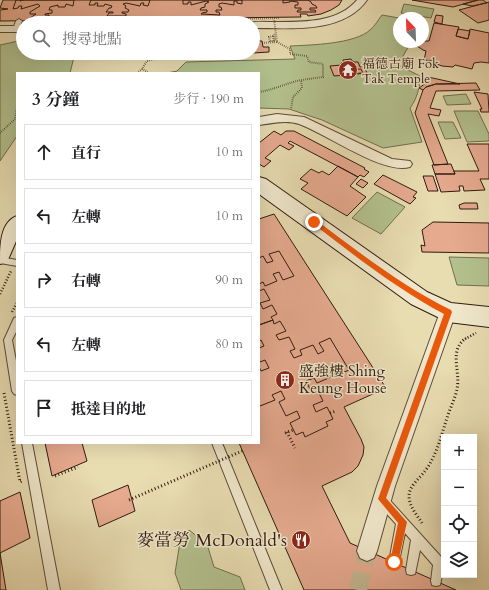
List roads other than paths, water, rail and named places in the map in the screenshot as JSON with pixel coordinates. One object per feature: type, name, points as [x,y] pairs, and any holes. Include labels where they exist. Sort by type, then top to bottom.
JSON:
[{"type":"street","points":[[260,25],[304,24],[328,21],[342,17],[360,4],[362,0]]},
{"type":"street","points":[[0,29],[16,28]]},
{"type":"street","points":[[0,35],[16,29]]},
{"type":"street","points":[[260,121],[277,118],[300,120],[390,163],[406,164]]},
{"type":"street","points":[[260,185],[311,219],[384,274],[419,298],[448,312],[486,326]]},
{"type":"street","points":[[10,260],[10,231],[16,224]]},
{"type":"street","points":[[368,551],[382,499],[448,312]]},
{"type":"lane","points":[[0,260],[10,260]]},
{"type":"lane","points":[[16,323],[8,340],[16,385]]},
{"type":"lane","points":[[27,444],[54,590]]},
{"type":"lane","points":[[217,444],[276,590]]},
{"type":"lane","points":[[382,499],[438,564],[436,581]]},
{"type":"lane","points":[[394,562],[402,522]]},
{"type":"lane","points":[[411,570],[417,538]]},
{"type":"tunnel","points":[[358,590],[367,551]]},
{"type":"place","name":"福德古廟 Fok Tak Temple","points":[[348,70]]},
{"type":"place","name":"盛強樓 Shing Keung House","points":[[285,380]]},
{"type":"place","name":"麥當勞 McDonald's","points":[[301,540]]}]
